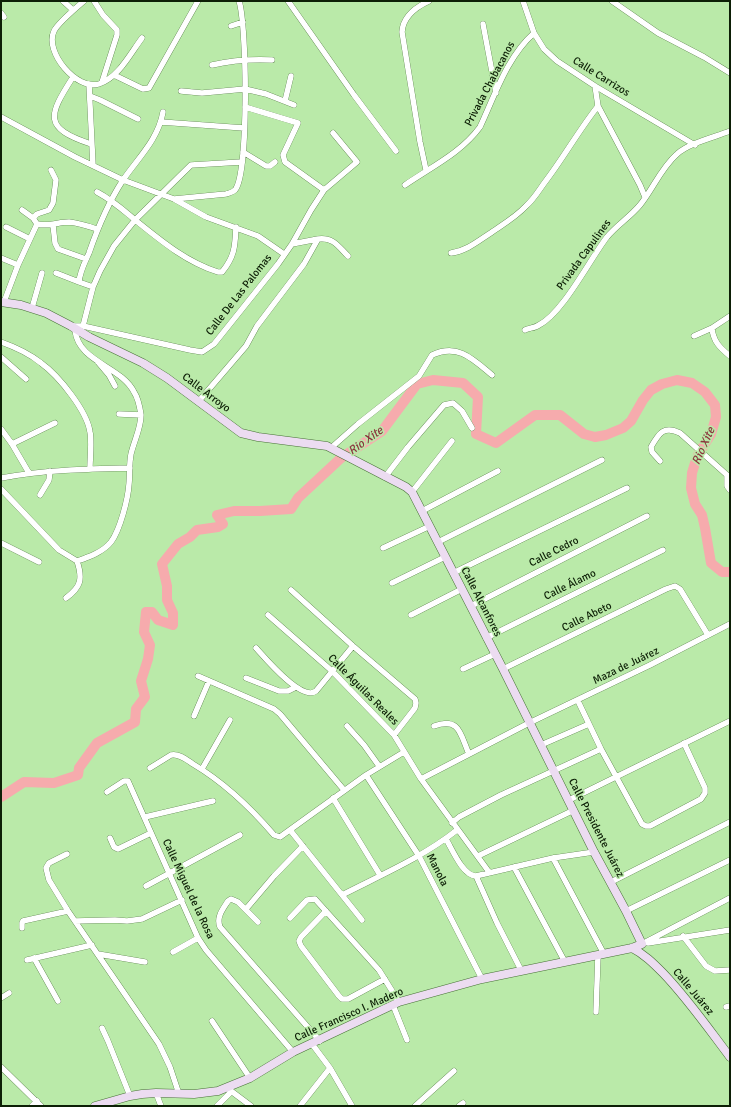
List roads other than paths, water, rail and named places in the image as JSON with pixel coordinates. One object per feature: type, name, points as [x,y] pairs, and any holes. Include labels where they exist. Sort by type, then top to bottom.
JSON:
[{"type":"street","points":[[63,1],[73,10]]},
{"type":"street","points":[[84,1],[73,10],[54,31],[52,41],[63,66],[73,77],[94,85],[102,82],[114,75],[142,38]]},
{"type":"street","points":[[94,1],[103,15],[117,30],[117,35],[102,82]]},
{"type":"street","points":[[114,75],[143,89],[150,87],[198,1]]},
{"type":"street","points":[[174,199],[231,193],[237,186],[243,152],[246,59],[243,22],[239,1]]},
{"type":"street","points":[[288,1],[354,95],[396,151]]},
{"type":"street","points":[[426,170],[402,32],[403,25],[407,17],[420,5],[429,1]]},
{"type":"street","name":"Calle Carrizos","points":[[523,1],[534,33],[544,50],[594,86],[695,145]]},
{"type":"street","points":[[612,1],[658,33],[704,57],[730,73]]},
{"type":"street","points":[[231,26],[243,22]]},
{"type":"street","points":[[483,24],[496,93]]},
{"type":"street","name":"Privada Chabacanos","points":[[405,185],[457,151],[475,134],[480,127],[511,62],[524,43],[534,33]]},
{"type":"street","points":[[212,65],[246,59],[272,60]]},
{"type":"street","points":[[285,101],[291,76]]},
{"type":"street","points":[[73,77],[54,113],[54,119],[60,130],[92,144]]},
{"type":"street","points":[[89,84],[93,165]]},
{"type":"street","points":[[594,86],[598,106],[645,197]]},
{"type":"street","points":[[181,91],[202,93],[245,89],[266,94],[294,105]]},
{"type":"street","points":[[90,96],[138,119]]},
{"type":"street","points":[[451,253],[462,251],[476,243],[526,207],[555,170],[583,125],[598,106]]},
{"type":"street","points":[[245,107],[298,124],[283,155],[283,159],[324,190]]},
{"type":"street","points":[[79,282],[80,274],[97,229],[111,199],[123,180],[153,140],[161,122],[163,112]]},
{"type":"street","points":[[1,118],[75,158],[123,180],[174,199],[206,217],[258,236],[284,254]]},
{"type":"street","points":[[161,122],[244,128]]},
{"type":"street","name":"Privada Capulines","points":[[525,330],[539,325],[547,320],[561,305],[607,237],[616,226],[640,205],[669,162],[679,153],[730,131]]},
{"type":"street","name":"Calle De Las Palomas","points":[[76,327],[202,352],[214,344],[278,264],[292,244],[324,190],[357,162],[333,133]]},
{"type":"street","points":[[243,152],[266,166],[270,166],[275,162]]},
{"type":"street","points":[[115,386],[109,375],[85,351],[76,336],[76,327],[108,255],[120,236],[192,164],[242,162]]},
{"type":"street","points":[[33,218],[37,214],[49,210],[53,203],[56,180],[51,170]]},
{"type":"street","points":[[97,192],[111,199],[135,220],[185,258],[218,272],[222,272],[227,266],[235,250],[236,227]]},
{"type":"street","points":[[22,210],[33,218],[37,224],[45,226],[68,222],[97,229]]},
{"type":"street","points":[[3,302],[37,224]]},
{"type":"street","points":[[53,225],[55,243],[58,249],[86,259]]},
{"type":"street","points":[[6,227],[30,239]]},
{"type":"street","points":[[292,244],[326,238],[335,243],[348,256]]},
{"type":"street","points":[[198,402],[246,346],[258,326],[304,264],[318,239]]},
{"type":"street","points":[[1,258],[18,265]]},
{"type":"street","points":[[32,308],[42,273]]},
{"type":"street","points":[[56,273],[93,287]]},
{"type":"street","name":"Calle Arroyo","points":[[3,302],[32,308],[76,327],[142,363],[167,378],[244,435],[322,445],[335,449],[406,487],[412,492]]},
{"type":"street","points":[[694,336],[712,328],[730,316]]},
{"type":"street","points":[[712,328],[717,344],[730,356]]},
{"type":"street","points":[[1,342],[10,345],[42,363],[75,399],[90,432],[90,468]]},
{"type":"street","points":[[335,449],[358,424],[419,376],[432,355],[449,351],[465,354],[492,375]]},
{"type":"street","points":[[1,357],[26,379]]},
{"type":"street","points":[[77,561],[100,551],[112,541],[127,499],[130,483],[131,454],[141,415],[136,397],[131,387],[114,371],[96,361]]},
{"type":"street","points":[[385,476],[444,405],[450,403],[455,405],[462,412],[472,428]]},
{"type":"street","points":[[119,414],[141,415]]},
{"type":"street","points":[[12,444],[55,423]]},
{"type":"street","points":[[1,429],[12,444],[29,473]]},
{"type":"street","points":[[660,461],[652,452],[651,447],[656,438],[666,429],[672,429],[680,433],[728,473],[727,486],[730,490]]},
{"type":"street","points":[[412,492],[452,441]]},
{"type":"street","points":[[438,542],[602,460]]},
{"type":"street","points":[[1,478],[50,471],[90,468],[130,468]]},
{"type":"street","points":[[40,495],[49,480],[50,471]]},
{"type":"street","points":[[422,511],[498,471]]},
{"type":"street","points":[[1,488],[59,550],[77,561],[81,573],[80,581],[76,591],[66,598]]},
{"type":"street","points":[[453,573],[627,488]]},
{"type":"street","name":"Calle Alcanfores","points":[[412,492],[529,722]]},
{"type":"street","name":"Calle Cedro","points":[[471,606],[647,516]]},
{"type":"street","points":[[383,548],[430,526]]},
{"type":"street","points":[[1,543],[39,562]]},
{"type":"street","name":"Calle Álamo","points":[[486,638],[663,550]]},
{"type":"street","points":[[392,583],[445,557]]},
{"type":"street","name":"Calle Abeto","points":[[503,669],[666,589],[675,586],[680,589],[708,635]]},
{"type":"street","points":[[411,615],[462,589]]},
{"type":"street","points":[[291,590],[414,699],[416,703],[415,708],[394,735]]},
{"type":"street","name":"Calle Águilas Reales","points":[[268,616],[332,671],[394,735],[421,779],[489,872]]},
{"type":"street","name":"Maza de Juárez","points":[[421,779],[529,722],[578,701],[730,624]]},
{"type":"street","points":[[256,648],[296,687],[303,691],[314,693],[353,646]]},
{"type":"street","points":[[463,669],[495,654]]},
{"type":"street","points":[[198,676],[274,709],[280,714],[344,790]]},
{"type":"street","points":[[246,678],[279,691],[288,691],[296,687]]},
{"type":"street","points":[[194,716],[209,680]]},
{"type":"street","points":[[578,701],[601,749],[642,824],[646,826],[650,826],[701,799],[705,793],[705,788],[684,743]]},
{"type":"street","points":[[202,769],[230,720]]},
{"type":"street","points":[[569,800],[730,721]]},
{"type":"street","name":"Calle Presidente Juárez","points":[[529,722],[642,944]]},
{"type":"street","points":[[434,726],[448,723],[454,724],[459,730],[469,754]]},
{"type":"street","points":[[541,745],[589,724]]},
{"type":"street","points":[[347,726],[364,745],[379,766]]},
{"type":"street","points":[[452,823],[473,809],[601,749]]},
{"type":"street","points":[[150,768],[174,754],[183,758],[222,783],[243,801],[274,835],[280,837],[379,766],[404,752]]},
{"type":"street","name":"Manola","points":[[366,775],[419,856],[482,979]]},
{"type":"street","name":"Calle Miguel de la Rosa","points":[[107,792],[126,781],[130,784],[198,938],[206,950],[293,1052]]},
{"type":"street","points":[[333,798],[380,875]]},
{"type":"street","points":[[145,817],[213,801]]},
{"type":"street","points":[[478,856],[574,810]]},
{"type":"street","points":[[611,882],[730,822]]},
{"type":"street","points":[[290,830],[362,920]]},
{"type":"street","points":[[342,895],[419,856],[446,839],[457,830]]},
{"type":"street","points":[[110,838],[114,847],[118,849],[151,833]]},
{"type":"street","points":[[146,886],[240,835]]},
{"type":"street","points":[[446,839],[464,870],[471,876],[553,858],[594,852]]},
{"type":"street","points":[[246,909],[274,876],[303,846]]},
{"type":"street","points":[[68,854],[49,863],[46,868],[49,880],[68,911],[159,1044],[170,1067],[179,1094]]},
{"type":"street","points":[[553,858],[601,954],[596,1012]]},
{"type":"street","points":[[626,911],[730,860]]},
{"type":"street","points":[[514,867],[565,962]]},
{"type":"street","points":[[476,876],[521,970]]},
{"type":"street","points":[[290,918],[307,900],[313,898],[317,901],[379,970],[385,979],[396,1003],[408,1040]]},
{"type":"street","points":[[642,944],[730,898]]},
{"type":"street","points":[[258,922],[246,909],[235,900],[231,899],[228,901],[219,917],[218,923],[220,928],[316,1042],[352,1106]]},
{"type":"street","points":[[75,921],[127,921],[142,919],[182,900]]},
{"type":"street","points":[[22,928],[23,921],[68,911]]},
{"type":"street","points":[[326,911],[299,941],[301,946],[339,996],[348,999],[385,979]]},
{"type":"street","points":[[642,944],[683,936],[730,930]]},
{"type":"street","points":[[683,936],[706,966],[715,971],[730,970]]},
{"type":"street","points":[[173,952],[198,938]]},
{"type":"street","name":"Calle Francisco I. Madero","points":[[95,1106],[130,1096],[156,1093],[208,1093],[229,1090],[293,1052],[396,1003],[482,979],[632,948],[642,944]]},
{"type":"street","points":[[27,960],[92,945]]},
{"type":"street","name":"Calle Juárez","points":[[632,948],[652,962],[672,982],[729,1055]]},
{"type":"street","points":[[98,954],[145,962]]},
{"type":"street","points":[[34,958],[58,1001]]},
{"type":"street","points":[[1,998],[9,993]]},
{"type":"street","points":[[212,1021],[250,1078]]},
{"type":"street","points":[[102,1028],[130,1096]]},
{"type":"street","points":[[300,1106],[330,1068]]},
{"type":"street","points":[[2,1071],[42,1106]]},
{"type":"street","points":[[415,1106],[454,1071]]},
{"type":"street","points":[[217,1106],[229,1090],[251,1106]]},
{"type":"street","points":[[156,1093],[161,1106]]},
{"type":"street","points":[[32,1106],[37,1101]]},
{"type":"waterway","name":"Rio Xite","points":[[1,797],[24,782],[54,783],[78,775],[79,768],[97,743],[135,722],[136,709],[145,697],[141,681],[148,659],[150,645],[144,632],[146,612],[152,612],[158,620],[173,625],[173,613],[167,600],[167,586],[162,564],[178,544],[190,537],[197,530],[218,527],[223,524],[217,515],[234,511],[291,509],[298,498],[341,458],[382,431],[417,384],[433,380],[463,383],[478,397],[476,434],[496,443],[535,415],[560,415],[584,434],[595,437],[606,435],[623,428],[631,421],[643,400],[651,390],[662,384],[677,380],[692,383],[705,392],[715,405],[716,417],[711,434],[699,453],[695,463],[692,473],[691,488],[695,504],[702,515],[711,563],[722,572],[730,572]]}]
